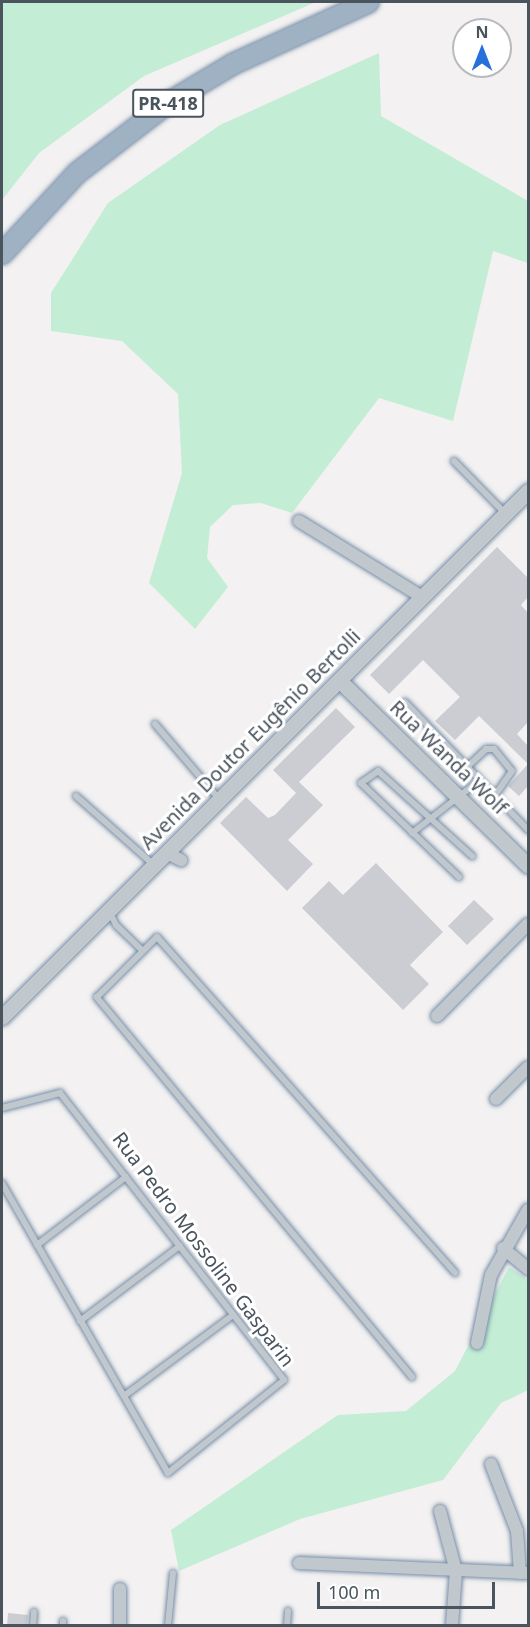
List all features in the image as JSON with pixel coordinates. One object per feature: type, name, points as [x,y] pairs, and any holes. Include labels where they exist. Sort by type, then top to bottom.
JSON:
[{"type":"highway","name":"PR-418","points":[[2,254],[77,173],[171,101],[233,64],[369,2]]},
{"type":"street","name":"Avenida Doutor Eugênio Bertolli","points":[[2,1017],[528,490]]},
{"type":"street","points":[[299,521],[422,597]]},
{"type":"street","name":"Rua Wanda Wolf","points":[[339,680],[461,795],[528,866]]},
{"type":"street","points":[[167,853],[181,860]]},
{"type":"street","points":[[437,1016],[528,924]]},
{"type":"street","points":[[496,1099],[528,1066]]},
{"type":"street","points":[[477,1343],[491,1275],[503,1248],[528,1210]]},
{"type":"street","points":[[503,1248],[528,1269]]},
{"type":"street","points":[[299,1563],[524,1573],[517,1531],[491,1464]]},
{"type":"street","points":[[440,1511],[456,1571],[452,1626]]},
{"type":"street","points":[[120,1589],[123,1625]]},
{"type":"lane","points":[[454,461],[505,514]]},
{"type":"lane","points":[[405,702],[528,830]]},
{"type":"lane","points":[[155,724],[220,800]]},
{"type":"lane","points":[[468,766],[486,749],[494,750],[512,771],[495,795]]},
{"type":"lane","points":[[459,877],[361,783],[378,771],[472,856]]},
{"type":"lane","points":[[412,832],[480,780]]},
{"type":"lane","points":[[76,796],[154,865]]},
{"type":"lane","points":[[109,910],[116,925],[141,948]]},
{"type":"lane","points":[[412,1377],[97,997],[141,948],[157,937],[455,1274]]},
{"type":"lane","name":"Rua Pedro Mossoline Gasparin","points":[[2,1108],[12,1101],[60,1093],[284,1380],[168,1473],[2,1183]]},
{"type":"lane","points":[[37,1245],[126,1177]]},
{"type":"lane","points":[[80,1321],[180,1246]]},
{"type":"lane","points":[[124,1396],[233,1316]]},
{"type":"lane","points":[[168,1626],[173,1573]]},
{"type":"lane","points":[[287,1626],[288,1611]]},
{"type":"lane","points":[[33,1626],[34,1612]]},
{"type":"green space","points":[[2,2],[316,2],[144,76],[39,153],[2,200]]},
{"type":"green space","points":[[379,53],[381,116],[528,201],[528,263],[493,251],[453,421],[379,398],[292,513],[261,503],[233,505],[210,527],[207,558],[228,587],[195,629],[149,583],[182,473],[178,394],[122,341],[51,331],[51,293],[108,203],[220,125]]},
{"type":"green space","points":[[509,1267],[528,1280],[528,1390],[501,1403],[443,1480],[300,1519],[179,1571],[171,1530],[338,1415],[406,1411],[455,1371]]},
{"type":"building","points":[[497,547],[528,578],[528,597],[521,605],[528,613],[528,722],[517,734],[528,746],[528,764],[479,716],[455,740],[435,721],[460,697],[423,660],[389,694],[370,675]]},
{"type":"building","points":[[336,708],[355,727],[299,782],[323,805],[288,840],[313,864],[287,891],[220,823],[246,797],[268,818],[275,815],[296,793],[273,770]]},
{"type":"building","points":[[528,764],[528,786],[519,796],[508,786]]},
{"type":"building","points":[[376,863],[443,932],[410,965],[429,984],[403,1010],[302,908],[329,881],[343,895]]},
{"type":"building","points":[[474,900],[494,919],[467,945],[448,926]]},
{"type":"building","points":[[8,1613],[28,1615],[27,1626],[7,1626]]}]
